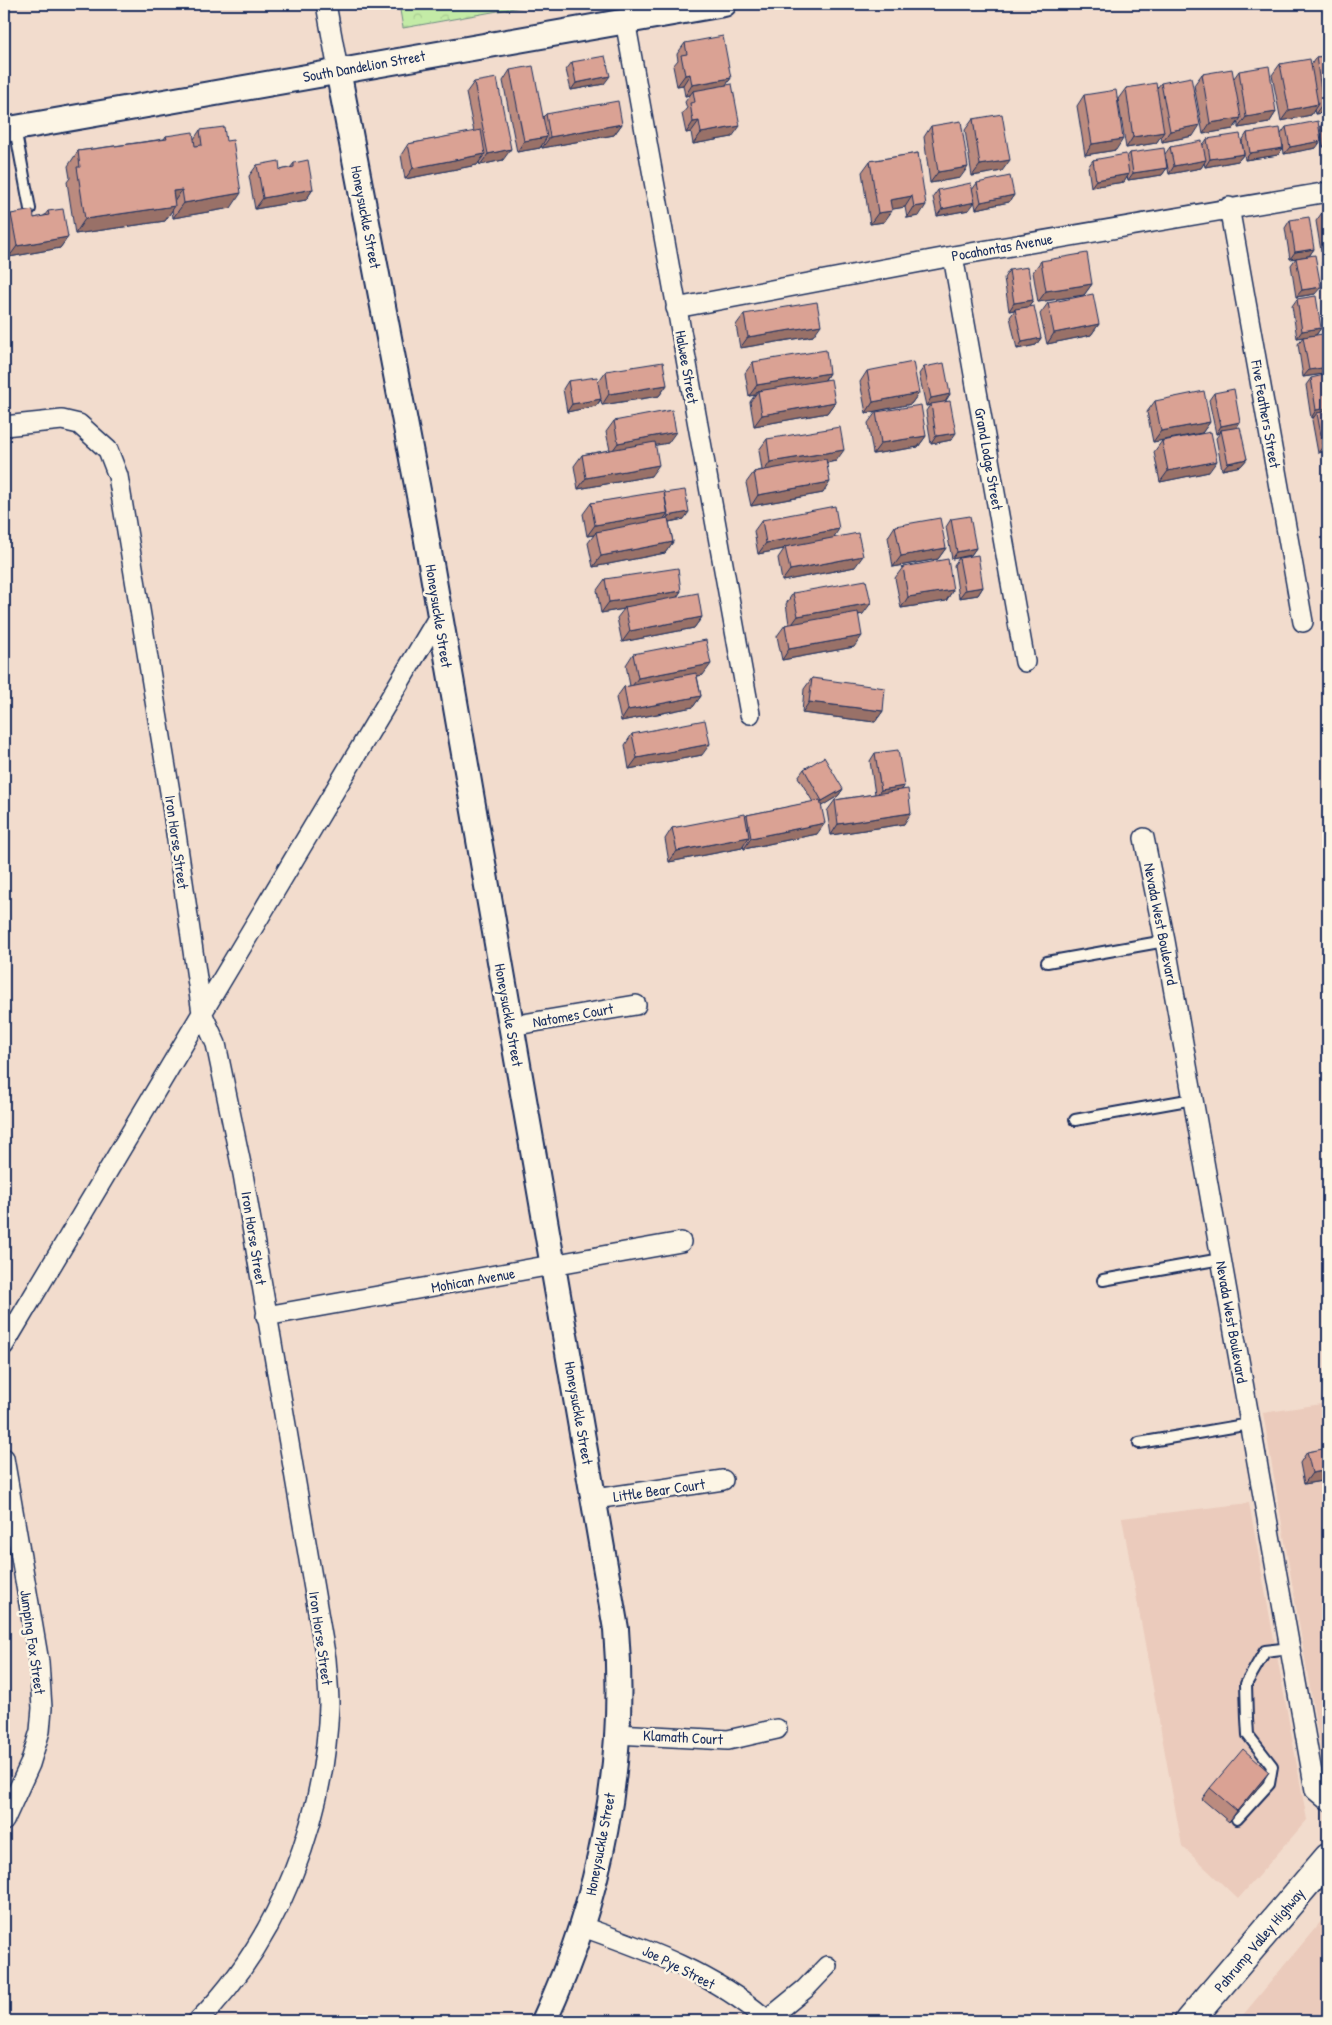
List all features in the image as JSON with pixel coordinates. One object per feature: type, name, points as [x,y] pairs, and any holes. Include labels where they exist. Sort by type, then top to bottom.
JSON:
[{"type":"highway","name":"Pahrump Valley Highway","points":[[1190,2021],[1328,1858]]},
{"type":"street","name":"Honeysuckle Street","points":[[326,4],[419,496],[552,1266],[595,1499],[616,1629],[620,1674],[617,1734],[608,1820],[583,1927],[566,1975],[544,2021]]},
{"type":"street","name":"South Dandelion Street","points":[[9,129],[724,4]]},
{"type":"street","name":"Halwee Street","points":[[624,20],[750,714]]},
{"type":"street","name":"Pocahontas Avenue","points":[[676,308],[953,256],[1229,207],[1328,192]]},
{"type":"street","name":"Five Feathers Street","points":[[1229,207],[1303,622]]},
{"type":"street","name":"Grand Lodge Street","points":[[953,256],[1025,662]]},
{"type":"street","name":"Iron Horse Street","points":[[4,426],[62,420],[79,424],[108,450],[118,476],[168,783],[202,1013],[216,1044],[244,1174],[266,1316],[326,1659],[329,1704],[324,1763],[308,1832],[282,1898],[248,1960],[211,2008],[198,2021]]},
{"type":"street","points":[[4,1346],[439,616]]},
{"type":"street","name":"Nevada West Boulevard","points":[[1144,838],[1165,941],[1315,1790],[1328,1801]]},
{"type":"street","name":"Natomes Court","points":[[511,1026],[636,1005]]},
{"type":"street","name":"Mohican Avenue","points":[[266,1316],[680,1242]]},
{"type":"street","name":"Jumping Fox Street","points":[[4,1458],[39,1662],[42,1708],[40,1731],[30,1764],[4,1821]]},
{"type":"street","name":"Little Bear Court","points":[[595,1499],[723,1480]]},
{"type":"street","name":"Klamath Court","points":[[617,1734],[728,1740],[778,1730]]},
{"type":"street","name":"Joe Pye Street","points":[[583,1927],[641,1947],[691,1969],[743,2001],[767,2021]]},
{"type":"street","points":[[767,2021],[805,1989],[827,1966]]},
{"type":"lane","points":[[9,129],[30,209]]},
{"type":"lane","points":[[1047,962],[1165,941]]},
{"type":"lane","points":[[1075,1120],[1193,1099]]},
{"type":"lane","points":[[1103,1280],[1221,1259]]},
{"type":"lane","points":[[1139,1443],[1250,1424]]},
{"type":"lane","points":[[1238,1819],[1269,1784],[1272,1766],[1248,1735],[1246,1684],[1265,1651],[1290,1648]]},
{"type":"shaded area","points":[[1328,1403],[1328,1772],[1324,1770],[1263,1413]]},
{"type":"shaded area","points":[[1249,1503],[1307,1820],[1238,1899],[1182,1846],[1122,1518]]},
{"type":"shaded area","points":[[1328,1913],[1328,2021],[1238,2021]]},
{"type":"green space","points":[[399,4],[537,4],[403,28]]},
{"type":"building","points":[[723,36],[731,78],[692,85],[690,74],[685,75],[681,55],[687,54],[685,43]]},
{"type":"building","points":[[605,56],[610,76],[576,83],[572,62]]},
{"type":"building","points":[[1328,56],[1328,102],[1323,103],[1316,57]]},
{"type":"building","points":[[1310,59],[1318,104],[1289,110],[1280,64]]},
{"type":"building","points":[[533,66],[547,137],[524,141],[510,70]]},
{"type":"building","points":[[1269,66],[1276,112],[1246,117],[1239,71]]},
{"type":"building","points":[[1232,69],[1241,118],[1210,123],[1202,74]]},
{"type":"building","points":[[1191,77],[1200,125],[1170,131],[1161,83]]},
{"type":"building","points":[[497,78],[511,149],[488,154],[474,82]]},
{"type":"building","points":[[1156,83],[1164,132],[1133,137],[1126,88]]},
{"type":"building","points":[[732,84],[740,126],[701,133],[699,121],[693,122],[690,103],[695,102],[693,91]]},
{"type":"building","points":[[1116,90],[1123,139],[1092,144],[1084,95]]},
{"type":"building","points":[[618,101],[622,124],[550,137],[546,114]]},
{"type":"building","points":[[1002,114],[1010,160],[980,165],[973,119]]},
{"type":"building","points":[[1328,119],[1328,139],[1325,120]]},
{"type":"building","points":[[961,121],[968,167],[938,172],[931,126]]},
{"type":"building","points":[[1318,121],[1321,141],[1290,147],[1286,127]]},
{"type":"building","points":[[224,127],[226,141],[233,140],[241,193],[184,203],[182,190],[173,191],[175,206],[85,219],[77,167],[80,167],[78,151],[167,139],[166,136],[193,132],[195,146],[202,145],[200,130]]},
{"type":"building","points":[[1280,128],[1283,148],[1250,153],[1247,133]]},
{"type":"building","points":[[481,130],[485,154],[413,168],[408,144]]},
{"type":"building","points":[[1240,134],[1244,154],[1210,159],[1207,139]]},
{"type":"building","points":[[1202,141],[1206,160],[1174,166],[1170,147]]},
{"type":"building","points":[[1164,148],[1167,168],[1133,173],[1130,153]]},
{"type":"building","points":[[918,153],[926,205],[914,207],[912,196],[890,200],[892,211],[878,213],[870,161]]},
{"type":"building","points":[[1126,154],[1129,174],[1096,180],[1093,160]]},
{"type":"building","points":[[308,160],[313,189],[263,198],[257,165],[279,161],[280,170],[294,167],[294,163]]},
{"type":"building","points":[[1010,176],[1014,195],[981,202],[977,183]]},
{"type":"building","points":[[971,183],[975,202],[942,209],[938,190]]},
{"type":"building","points":[[63,209],[68,237],[17,246],[11,214],[33,210],[34,218],[49,215],[48,211]]},
{"type":"building","points":[[1328,209],[1328,240],[1324,210]]},
{"type":"building","points":[[1309,217],[1314,249],[1295,252],[1290,220]]},
{"type":"building","points":[[4,220],[9,250],[4,251]]},
{"type":"building","points":[[1087,253],[1092,284],[1046,291],[1041,261]]},
{"type":"building","points":[[1315,255],[1321,287],[1302,290],[1296,258]]},
{"type":"building","points":[[1028,267],[1033,300],[1014,303],[1009,270]]},
{"type":"building","points":[[1093,294],[1099,324],[1054,333],[1048,303]]},
{"type":"building","points":[[1316,296],[1321,328],[1302,331],[1297,299]]},
{"type":"building","points":[[817,302],[821,325],[748,337],[744,314]]},
{"type":"building","points":[[1034,306],[1041,338],[1022,342],[1015,309]]},
{"type":"building","points":[[1323,334],[1328,367],[1309,370],[1303,337]]},
{"type":"building","points":[[826,350],[829,373],[757,385],[753,362]]},
{"type":"building","points":[[663,362],[667,385],[609,394],[606,371]]},
{"type":"building","points":[[913,362],[919,393],[873,402],[867,371]]},
{"type":"building","points":[[944,363],[950,394],[931,398],[924,367]]},
{"type":"building","points":[[1328,374],[1328,408],[1316,410],[1311,378]]},
{"type":"building","points":[[597,377],[601,399],[572,404],[568,381]]},
{"type":"building","points":[[831,379],[835,402],[762,415],[758,391]]},
{"type":"building","points":[[1234,389],[1240,422],[1221,426],[1214,393]]},
{"type":"building","points":[[1204,391],[1210,422],[1161,431],[1155,401]]},
{"type":"building","points":[[950,401],[956,433],[936,436],[931,404]]},
{"type":"building","points":[[921,405],[926,436],[881,443],[876,412]]},
{"type":"building","points":[[672,410],[676,432],[618,443],[614,421]]},
{"type":"building","points":[[1328,411],[1328,445],[1323,446],[1317,413]]},
{"type":"building","points":[[840,427],[844,450],[770,462],[767,439]]},
{"type":"building","points":[[1240,427],[1247,459],[1228,463],[1221,430]]},
{"type":"building","points":[[1211,432],[1217,461],[1168,471],[1162,441]]},
{"type":"building","points":[[655,442],[659,465],[586,478],[582,455]]},
{"type":"building","points":[[826,459],[830,482],[758,495],[754,472]]},
{"type":"building","points":[[685,490],[689,512],[668,516],[664,493]]},
{"type":"building","points":[[664,491],[668,513],[595,525],[591,503]]},
{"type":"building","points":[[835,506],[839,529],[766,543],[762,520]]},
{"type":"building","points":[[970,516],[976,548],[957,552],[951,519]]},
{"type":"building","points":[[668,518],[673,542],[601,556],[596,532]]},
{"type":"building","points":[[940,518],[946,548],[901,556],[895,526]]},
{"type":"building","points":[[858,533],[863,556],[790,570],[785,547]]},
{"type":"building","points":[[978,555],[983,587],[965,590],[959,558]]},
{"type":"building","points":[[948,559],[953,590],[908,597],[903,567]]},
{"type":"building","points":[[678,568],[681,591],[609,602],[605,579]]},
{"type":"building","points":[[866,580],[871,603],[798,616],[793,593]]},
{"type":"building","points":[[698,593],[702,617],[630,631],[625,607]]},
{"type":"building","points":[[858,612],[862,636],[789,649],[785,625]]},
{"type":"building","points":[[706,640],[711,664],[638,678],[633,654]]},
{"type":"building","points":[[696,673],[701,696],[628,710],[624,687]]},
{"type":"building","points":[[812,678],[885,688],[883,711],[809,702]]},
{"type":"building","points":[[705,720],[710,744],[637,758],[632,734]]},
{"type":"building","points":[[898,750],[904,786],[881,790],[875,753]]},
{"type":"building","points":[[824,757],[843,789],[822,801],[804,769]]},
{"type":"building","points":[[908,789],[911,813],[838,824],[835,800]]},
{"type":"building","points":[[820,800],[825,823],[751,838],[747,815]]},
{"type":"building","points":[[745,814],[749,837],[677,851],[672,828]]},
{"type":"building","points":[[1328,1448],[1328,1470],[1312,1473],[1307,1452]]},
{"type":"building","points":[[1243,1749],[1269,1772],[1237,1811],[1210,1788]]}]
